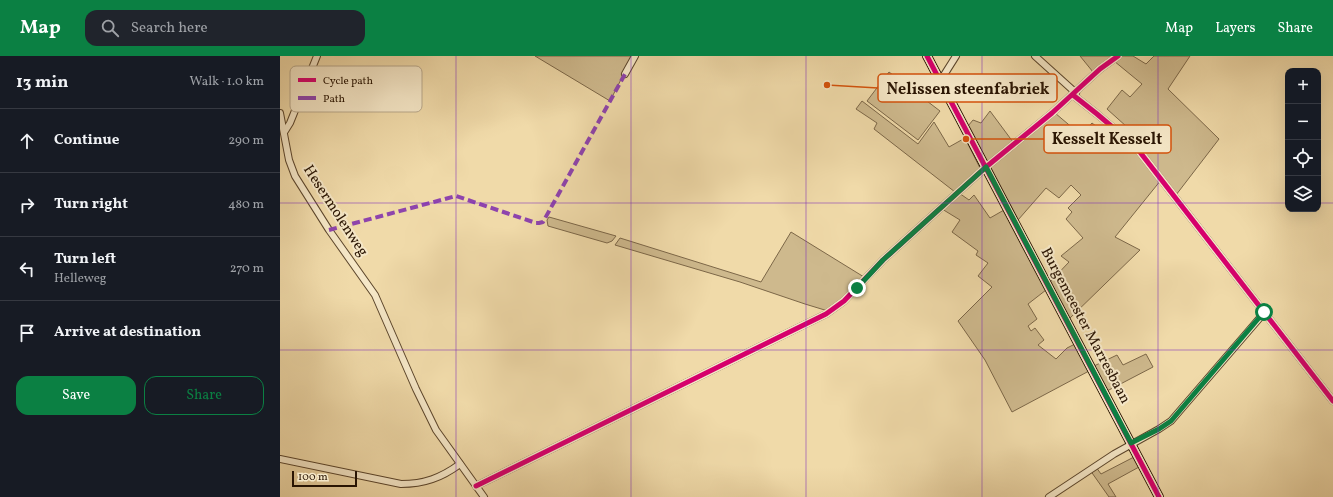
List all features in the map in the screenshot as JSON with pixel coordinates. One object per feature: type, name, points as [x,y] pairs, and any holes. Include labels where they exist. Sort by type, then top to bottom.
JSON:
[{"type":"main road","name":"Burgemeester Marresbaan","points":[[927,56],[1159,497]]},
{"type":"street","points":[[312,66],[316,56]]},
{"type":"street","points":[[625,74],[635,56]]},
{"type":"street","points":[[939,78],[944,75],[956,56]]},
{"type":"street","points":[[1036,56],[1074,94],[1136,147],[1333,401]]},
{"type":"street","points":[[476,486],[828,312],[844,301],[883,260],[986,167],[1074,94],[1100,69],[1118,56]]},
{"type":"street","points":[[285,131],[294,112]]},
{"type":"street","name":"Hesermolenweg","points":[[280,113],[292,170],[328,230],[375,295],[431,421],[442,439],[484,497]]},
{"type":"street","points":[[1049,497],[1131,443],[1159,429],[1171,421],[1264,312]]},
{"type":"street","points":[[280,459],[401,484],[412,484],[437,478],[460,464]]},
{"type":"shaded area","points":[[535,56],[633,56],[610,101]]},
{"type":"shaded area","points":[[1080,56],[1114,56],[1093,72]]},
{"type":"shaded area","points":[[1121,56],[1133,56],[1146,64],[1154,56],[1190,56],[1168,89],[1219,139],[1176,195],[1123,133],[1127,127],[1107,109],[1122,90],[1130,97],[1142,84],[1114,61]]},
{"type":"shaded area","points":[[889,72],[940,111],[918,140],[867,101]]},
{"type":"shaded area","points":[[862,101],[918,144],[934,122],[949,147],[965,138],[980,168],[955,192],[874,129],[877,123],[856,109]]},
{"type":"shaded area","points":[[990,111],[1013,142],[989,162],[987,161],[968,126],[973,120],[981,123]]},
{"type":"shaded area","points":[[1055,113],[1081,135],[1092,123],[1101,130],[1106,123],[1132,145],[1161,180],[1115,237],[1140,250],[1069,319],[1050,282],[1069,262],[1061,256],[1083,238],[1066,219],[1072,212],[1068,208],[1081,195],[1071,185],[1059,198],[1046,188],[1018,220],[990,168]]},
{"type":"shaded area","points":[[959,193],[969,200],[974,195],[990,218],[1004,210],[1046,290],[1028,304],[1037,319],[1028,326],[1031,331],[1035,328],[1044,340],[1038,345],[1056,359],[1067,348],[1075,344],[1089,371],[1012,412],[985,360],[958,321],[992,287],[978,276],[988,263],[976,255],[978,251],[952,232],[960,220],[942,209]]},
{"type":"shaded area","points":[[549,217],[616,236],[612,241],[607,243],[548,226],[547,220]]},
{"type":"shaded area","points":[[791,232],[864,277],[841,302],[828,311],[740,282],[615,245],[620,238],[761,282]]},
{"type":"shaded area","points":[[1146,354],[1153,367],[1107,391],[1094,366],[1117,355],[1123,365]]},
{"type":"shaded area","points":[[1134,457],[1139,467],[1108,484],[1116,497],[1109,497],[1090,470],[1096,467],[1101,474]]},
{"type":"marked path","points":[[329,230],[456,196],[536,223],[543,222],[625,74]]},
{"type":"cycle path","points":[[927,56],[1159,497]]},
{"type":"cycle path","points":[[476,486],[826,314],[844,301],[883,260],[986,167],[1052,113],[1100,69],[1118,56]]},
{"type":"cycle path","points":[[1073,95],[1136,147],[1333,401]]},
{"type":"place","name":"Nelissen steenfabriek","points":[[827,85]]},
{"type":"place","name":"Kesselt Kesselt","points":[[966,139]]},
{"type":"route","points":[[857,288],[883,260],[986,167],[1131,443],[1159,429],[1171,421],[1264,312]]}]
